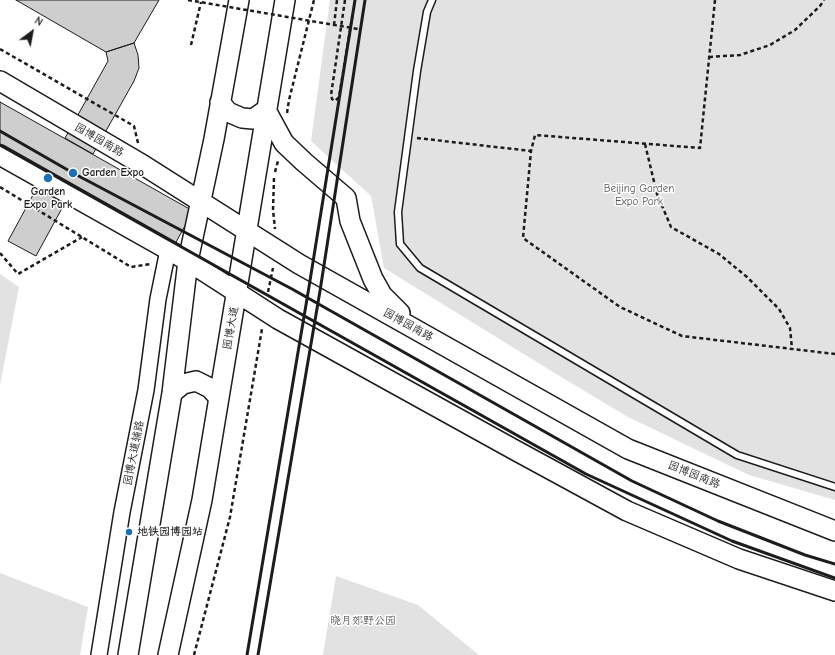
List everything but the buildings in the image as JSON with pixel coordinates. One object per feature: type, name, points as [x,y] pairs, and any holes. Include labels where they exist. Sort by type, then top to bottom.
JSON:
[{"type":"main road","points":[[128,655],[172,393],[188,261],[214,139],[239,0]]},
{"type":"main road","name":"园博大道","points":[[168,655],[202,500],[285,0]]},
{"type":"main road","name":"园博园南路","points":[[0,81],[142,165],[299,264],[628,449],[835,530]]},
{"type":"main road","points":[[220,102],[228,112],[242,118],[253,119],[266,110],[284,143],[346,198],[350,222],[373,279],[382,295],[418,331]]},
{"type":"main road","points":[[0,155],[188,261],[285,322],[513,449],[627,510],[739,559],[835,591]]},
{"type":"main road","points":[[172,393],[183,384],[196,381],[210,388],[219,398]]},
{"type":"street","name":"园博大道辅路","points":[[99,655],[122,512],[146,390],[158,299],[168,250]]},
{"type":"lane","points":[[432,0],[427,12],[417,70],[398,212],[400,244],[420,268],[737,455],[835,487]]},
{"type":"path","points":[[188,0],[358,29]]},
{"type":"path","points":[[334,25],[337,0]]},
{"type":"path","points":[[345,0],[331,95],[332,99],[335,101],[339,96],[353,12]]},
{"type":"path","points":[[715,0],[700,148],[535,135],[523,238],[620,307],[682,336],[835,354]]},
{"type":"path","points":[[709,57],[740,55],[770,45],[795,30],[820,6],[824,0]]},
{"type":"path","points":[[191,45],[201,2]]},
{"type":"path","points":[[0,49],[134,126],[142,165]]},
{"type":"path","points":[[408,137],[532,151]]},
{"type":"path","points":[[645,144],[657,194],[671,227],[719,254],[747,277],[779,309],[790,328],[792,349]]},
{"type":"path","points":[[0,187],[131,267],[152,264],[168,250]]},
{"type":"path","points":[[0,253],[18,274],[82,237]]},
{"type":"green space","name":"Beijing Garden Expo Park","points":[[330,0],[835,0],[835,500],[749,475],[628,417],[384,268],[371,196],[311,141]]},
{"type":"green space","points":[[0,274],[19,287],[0,385]]},
{"type":"green space","points":[[0,573],[88,607],[80,655],[0,655]]},
{"type":"green space","name":"晓月郊野公园","points":[[336,576],[418,605],[479,655],[323,655]]},
{"type":"railway","points":[[247,655],[309,287],[355,0]]},
{"type":"railway","points":[[258,655],[320,291],[365,0]]},
{"type":"railway","points":[[0,131],[73,173],[292,289],[632,481],[718,521],[805,555],[835,564]]},
{"type":"railway","points":[[0,145],[586,474],[732,541],[835,578]]},
{"type":"place","name":"Garden Expo","points":[[73,173]]},
{"type":"place","name":"Garden Expo Park","points":[[48,178]]},
{"type":"place","name":"地铁园博园站","points":[[129,532]]}]
